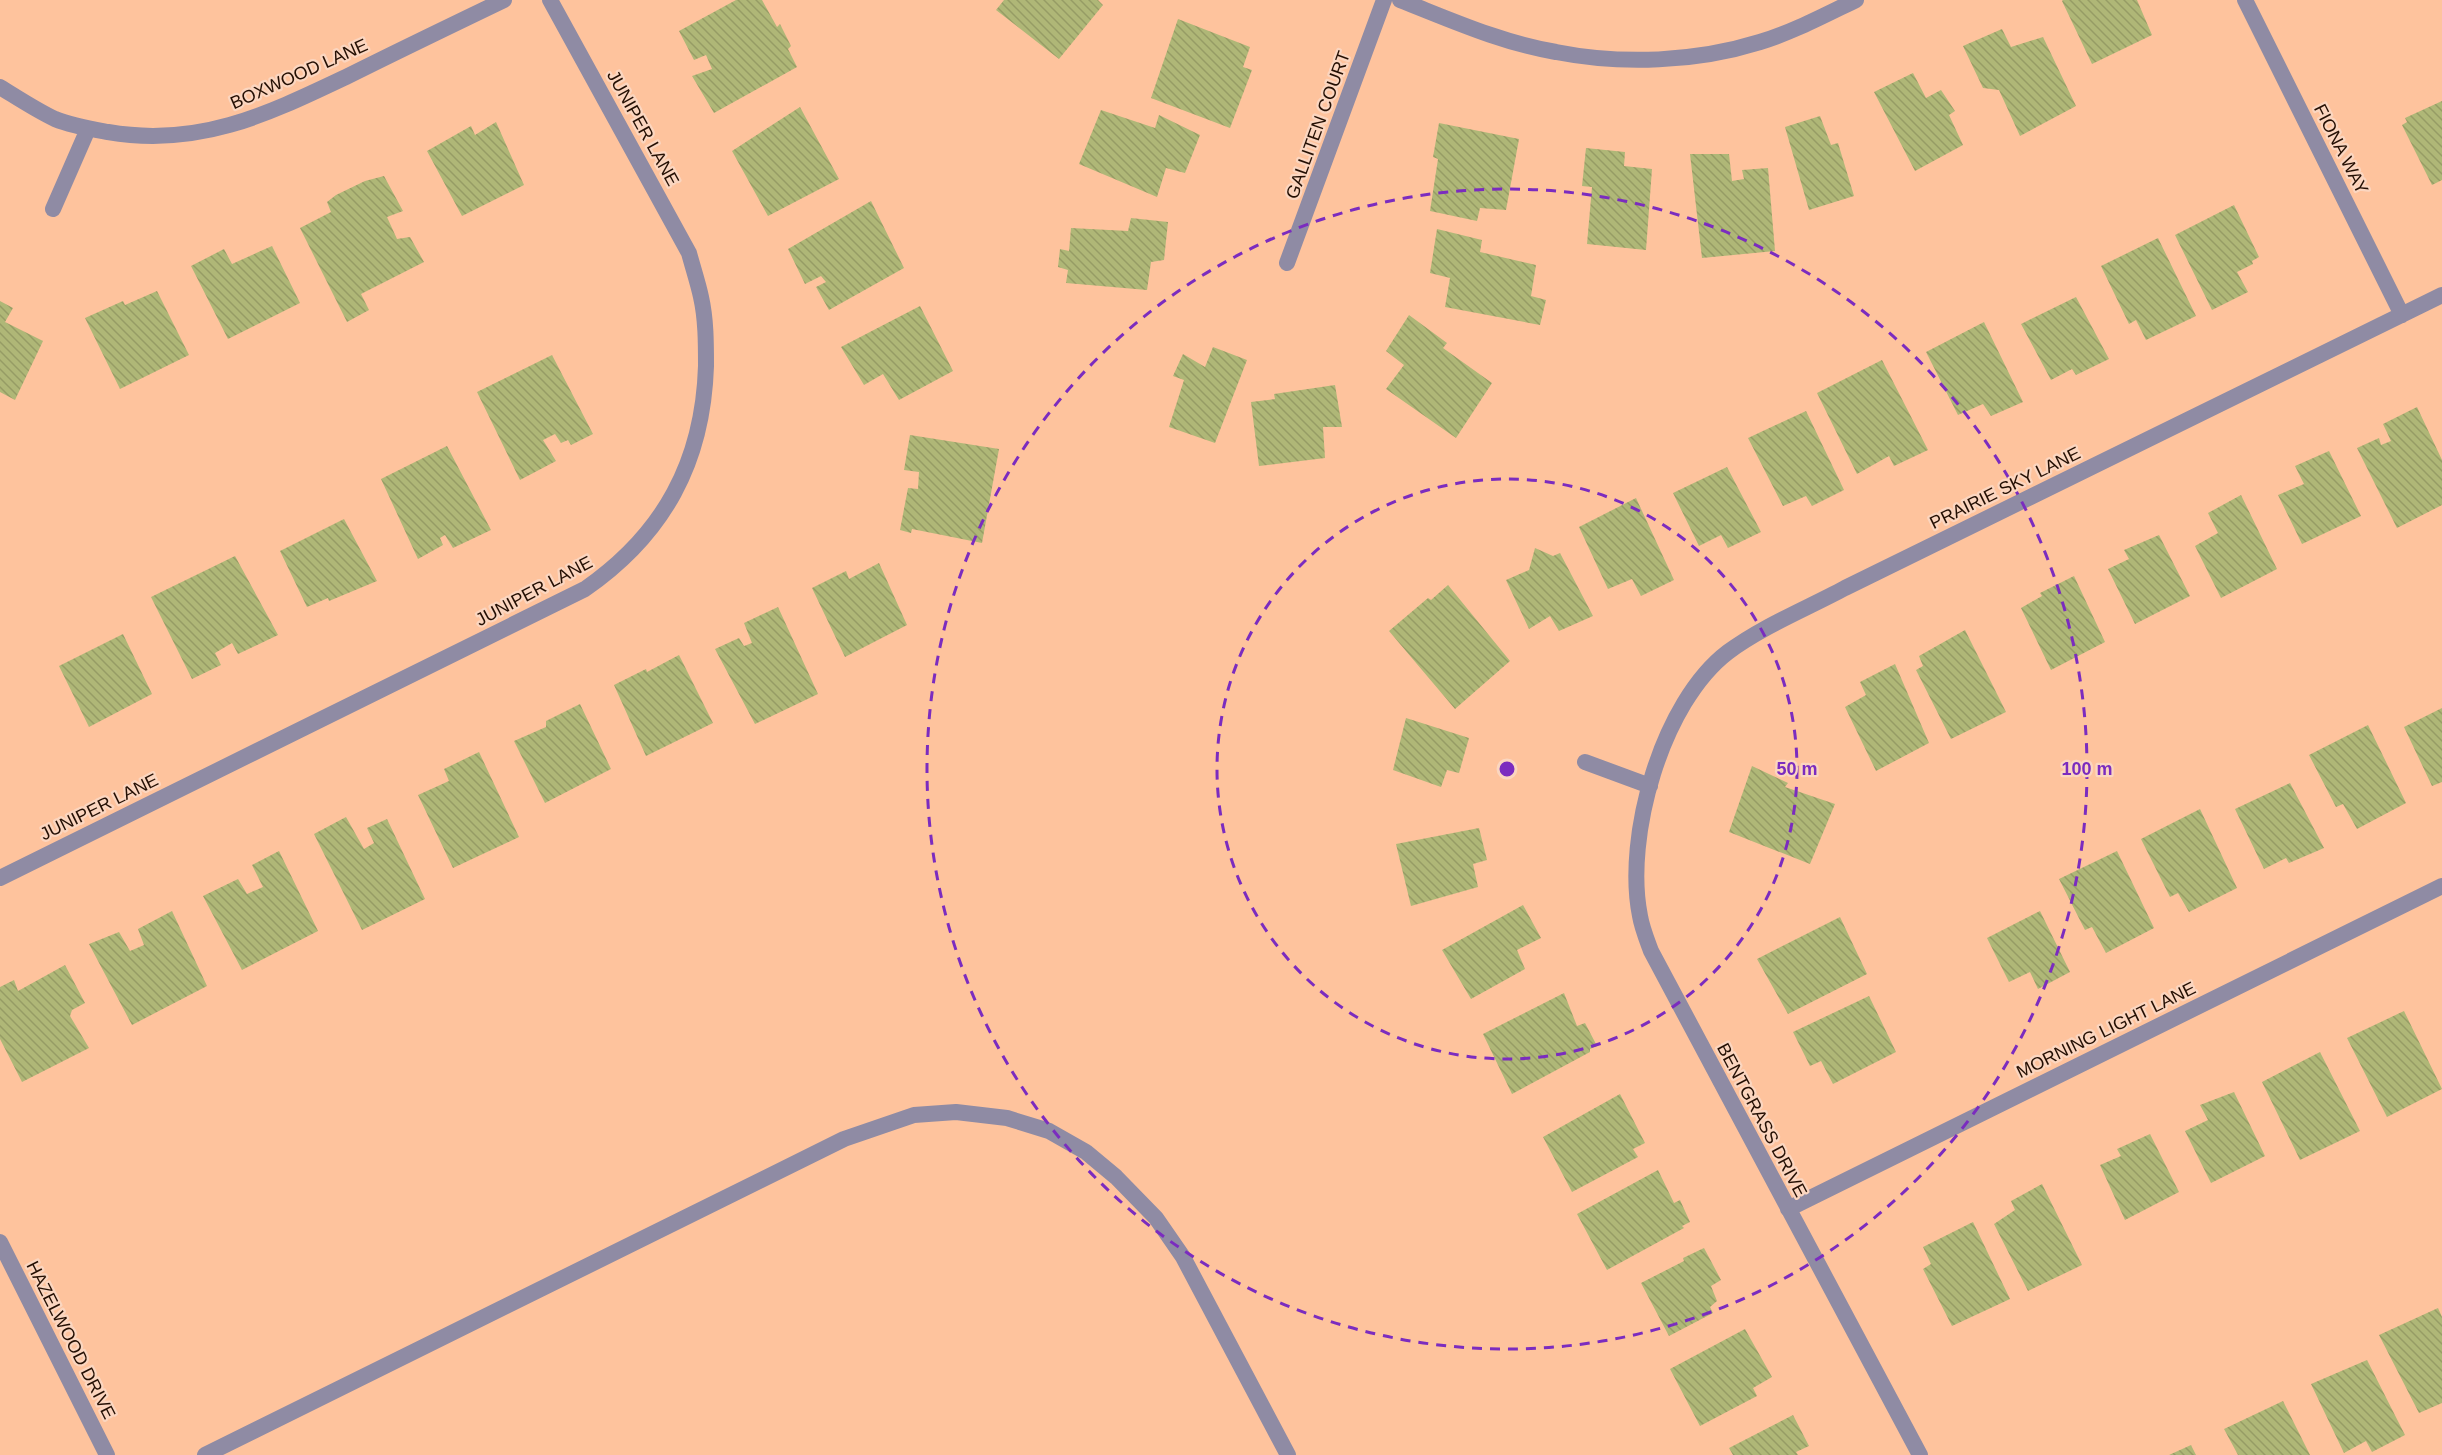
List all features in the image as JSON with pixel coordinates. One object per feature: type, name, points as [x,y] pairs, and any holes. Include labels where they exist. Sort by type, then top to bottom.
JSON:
[{"type":"street","name":"BOXWOOD LANE","points":[[0,87],[57,120],[88,129],[149,137],[179,136],[213,130],[248,120],[297,100],[504,0]]},
{"type":"street","name":"JUNIPER LANE","points":[[0,878],[585,589],[612,570],[637,547],[682,480],[698,436],[705,392],[706,344],[702,299],[689,254],[550,0]]},
{"type":"street","name":"GALLITEN COURT","points":[[1287,263],[1384,0]]},
{"type":"street","points":[[1400,0],[1503,38],[1545,50],[1598,58],[1632,59],[1671,58],[1721,52],[1761,42],[1856,0]]},
{"type":"street","name":"FIONA WAY","points":[[2245,0],[2402,315]]},
{"type":"street","points":[[54,209],[88,129]]},
{"type":"street","name":"PRAIRIE SKY LANE","points":[[1650,786],[1674,723],[1698,682],[1728,653],[1845,588],[2442,295]]},
{"type":"street","points":[[1585,762],[1650,786]]},
{"type":"street","name":"BENTGRASS DRIVE","points":[[1650,786],[1638,842],[1636,884],[1640,916],[1651,951],[1920,1455]]},
{"type":"street","name":"MORNING LIGHT LANE","points":[[1788,1209],[2442,886]]},
{"type":"street","points":[[204,1455],[844,1139],[914,1115],[956,1112],[1007,1118],[1049,1131],[1086,1152],[1116,1177],[1148,1209],[1183,1257],[1288,1455]]},
{"type":"street","name":"HAZELWOOD DRIVE","points":[[0,1242],[107,1455]]},
{"type":"building","points":[[736,0],[762,0],[777,27],[780,24],[791,46],[788,49],[797,67],[714,113],[692,76],[712,69],[706,55],[694,60],[679,31]]},
{"type":"building","points":[[1004,0],[1098,0],[1103,5],[1059,59],[996,10]]},
{"type":"building","points":[[2063,0],[2137,0],[2152,35],[2092,64]]},
{"type":"building","points":[[1178,19],[1250,47],[1243,67],[1252,70],[1230,128],[1151,98]]},
{"type":"building","points":[[2002,29],[2011,47],[2043,37],[2076,106],[2020,136],[1999,90],[1983,88],[1963,46]]},
{"type":"building","points":[[1913,73],[1926,98],[1941,90],[1955,111],[1949,115],[1963,145],[1915,171],[1874,92]]},
{"type":"building","points":[[2442,101],[2442,180],[2432,185],[2402,125],[2407,122],[2405,118]]},
{"type":"building","points":[[800,107],[839,179],[768,216],[732,151]]},
{"type":"building","points":[[1101,110],[1155,128],[1159,115],[1200,135],[1185,173],[1166,168],[1157,197],[1079,164]]},
{"type":"building","points":[[1820,116],[1831,145],[1838,143],[1854,196],[1809,210],[1785,127]]},
{"type":"building","points":[[496,122],[524,185],[462,216],[427,151],[471,126],[475,135]]},
{"type":"building","points":[[1439,123],[1519,139],[1506,210],[1480,208],[1477,221],[1430,211],[1438,159],[1433,157]]},
{"type":"building","points":[[1586,148],[1625,152],[1624,166],[1652,169],[1646,250],[1587,244],[1592,187],[1582,186]]},
{"type":"building","points":[[1690,154],[1729,154],[1732,181],[1744,179],[1742,170],[1768,168],[1775,251],[1702,258]]},
{"type":"building","points":[[384,176],[403,211],[387,217],[397,239],[410,237],[424,262],[361,294],[369,310],[347,322],[300,228],[331,212],[327,202],[336,195],[365,181]]},
{"type":"building","points":[[871,201],[904,268],[829,310],[816,287],[826,282],[821,276],[805,284],[788,249]]},
{"type":"building","points":[[2234,205],[2259,257],[2252,261],[2253,264],[2237,272],[2248,292],[2212,310],[2175,235]]},
{"type":"building","points":[[1131,218],[1168,222],[1164,260],[1151,262],[1147,290],[1066,283],[1068,270],[1058,267],[1060,249],[1069,251],[1071,228],[1128,231]]},
{"type":"building","points":[[1437,229],[1482,240],[1480,252],[1536,265],[1531,296],[1546,300],[1540,325],[1445,307],[1450,278],[1430,273]]},
{"type":"building","points":[[2158,238],[2196,316],[2146,340],[2136,320],[2129,324],[2101,266]]},
{"type":"building","points":[[272,246],[300,303],[228,339],[191,266],[224,249],[232,264]]},
{"type":"building","points":[[157,291],[189,355],[120,389],[85,318],[123,301],[125,305]]},
{"type":"building","points":[[2076,297],[2109,359],[2076,375],[2072,369],[2051,380],[2021,324]]},
{"type":"building","points":[[0,301],[13,308],[5,322],[43,341],[15,400],[0,392]]},
{"type":"building","points":[[920,306],[953,371],[899,400],[883,374],[864,385],[841,347]]},
{"type":"building","points":[[1409,315],[1447,343],[1443,348],[1492,383],[1456,438],[1386,389],[1404,365],[1386,351]]},
{"type":"building","points":[[1984,322],[2023,402],[1991,416],[1983,404],[1958,415],[1926,352]]},
{"type":"building","points":[[1213,347],[1247,360],[1215,443],[1169,427],[1184,380],[1173,376],[1183,354],[1205,367]]},
{"type":"building","points":[[552,355],[593,434],[571,445],[568,440],[561,443],[555,434],[543,440],[556,461],[520,480],[477,392]]},
{"type":"building","points":[[1882,360],[1928,450],[1894,466],[1889,456],[1857,474],[1817,393]]},
{"type":"building","points":[[1335,385],[1342,427],[1323,427],[1325,458],[1259,466],[1251,402],[1275,399],[1274,394]]},
{"type":"building","points":[[2417,407],[2442,460],[2442,505],[2397,528],[2357,448],[2379,438],[2381,445],[2391,441],[2383,424]]},
{"type":"building","points":[[1806,411],[1844,490],[1812,506],[1806,496],[1783,506],[1748,438]]},
{"type":"building","points":[[910,435],[999,449],[982,543],[912,529],[911,533],[900,530],[908,488],[918,489],[919,472],[904,470]]},
{"type":"building","points":[[447,446],[491,530],[453,548],[445,535],[440,538],[443,545],[418,559],[381,479]]},
{"type":"building","points":[[2329,451],[2361,516],[2302,544],[2278,495],[2304,484],[2295,466]]},
{"type":"building","points":[[1727,467],[1761,532],[1728,548],[1721,535],[1699,546],[1673,493]]},
{"type":"building","points":[[2241,495],[2277,569],[2221,598],[2195,546],[2218,533],[2208,513]]},
{"type":"building","points":[[1636,498],[1674,580],[1641,596],[1632,579],[1608,589],[1579,527]]},
{"type":"building","points":[[344,519],[377,581],[329,601],[328,598],[307,607],[280,551]]},
{"type":"building","points":[[2159,535],[2190,596],[2135,624],[2108,569],[2129,559],[2124,550]]},
{"type":"building","points":[[1535,548],[1553,556],[1560,553],[1593,616],[1559,631],[1550,616],[1529,629],[1506,580],[1529,570]]},
{"type":"building","points":[[235,556],[278,635],[238,654],[232,643],[215,653],[221,665],[192,679],[151,597]]},
{"type":"building","points":[[879,563],[907,625],[845,657],[812,588],[846,571],[849,579]]},
{"type":"building","points":[[2074,576],[2105,642],[2051,670],[2021,608],[2042,596],[2040,593]]},
{"type":"building","points":[[1448,585],[1510,661],[1455,709],[1389,631],[1428,598],[1431,600]]},
{"type":"building","points":[[778,607],[818,694],[755,724],[715,649],[739,638],[744,646],[752,643],[744,623]]},
{"type":"building","points":[[1965,630],[2006,712],[1951,739],[1916,670],[1923,666],[1919,656]]},
{"type":"building","points":[[123,634],[152,694],[89,727],[59,666]]},
{"type":"building","points":[[679,655],[713,723],[646,756],[614,685],[646,669],[647,672]]},
{"type":"building","points":[[1895,664],[1929,743],[1876,771],[1845,707],[1866,695],[1860,682]]},
{"type":"building","points":[[580,704],[611,769],[545,803],[514,741],[546,727],[546,721]]},
{"type":"building","points":[[2442,708],[2442,782],[2432,786],[2404,727]]},
{"type":"building","points":[[1406,718],[1469,738],[1459,773],[1447,770],[1441,787],[1393,770]]},
{"type":"building","points":[[2368,725],[2406,803],[2357,829],[2343,804],[2336,807],[2309,755]]},
{"type":"building","points":[[479,752],[519,837],[453,868],[418,795],[449,781],[444,769]]},
{"type":"building","points":[[1752,766],[1788,783],[1785,787],[1835,804],[1810,864],[1729,832]]},
{"type":"building","points":[[2290,783],[2324,848],[2289,863],[2286,858],[2264,869],[2235,809]]},
{"type":"building","points":[[2200,809],[2237,888],[2189,912],[2178,893],[2170,897],[2141,839]]},
{"type":"building","points":[[346,817],[364,849],[374,843],[367,828],[387,819],[425,899],[362,930],[314,834]]},
{"type":"building","points":[[1479,828],[1487,860],[1473,864],[1478,887],[1411,906],[1396,844]]},
{"type":"building","points":[[279,851],[318,931],[242,970],[203,896],[238,879],[247,894],[263,887],[252,865]]},
{"type":"building","points":[[2117,851],[2154,928],[2106,953],[2092,927],[2085,930],[2059,879]]},
{"type":"building","points":[[1523,905],[1541,938],[1517,950],[1525,969],[1471,999],[1442,950]]},
{"type":"building","points":[[172,911],[207,986],[132,1025],[89,944],[119,932],[130,951],[144,945],[138,929]]},
{"type":"building","points":[[2040,911],[2070,972],[2038,989],[2030,972],[2009,982],[1987,938]]},
{"type":"building","points":[[1840,917],[1867,974],[1788,1014],[1757,959]]},
{"type":"building","points":[[65,965],[85,1003],[72,1010],[70,1016],[89,1048],[22,1082],[0,1039],[0,987],[14,980],[18,991]]},
{"type":"building","points":[[1564,993],[1577,1026],[1585,1023],[1597,1046],[1512,1094],[1483,1034]]},
{"type":"building","points":[[1869,996],[1896,1052],[1833,1084],[1821,1061],[1810,1066],[1793,1032]]},
{"type":"building","points":[[2404,1011],[2442,1089],[2387,1117],[2347,1038]]},
{"type":"building","points":[[2320,1052],[2360,1131],[2300,1160],[2262,1082]]},
{"type":"building","points":[[2234,1092],[2265,1156],[2211,1183],[2185,1131],[2208,1120],[2200,1105]]},
{"type":"building","points":[[1620,1094],[1645,1143],[1633,1149],[1638,1157],[1572,1192],[1543,1137]]},
{"type":"building","points":[[2150,1134],[2179,1192],[2125,1220],[2100,1165],[2121,1156],[2117,1149]]},
{"type":"building","points":[[1658,1170],[1674,1203],[1680,1200],[1690,1222],[1682,1226],[1684,1228],[1607,1270],[1577,1214]]},
{"type":"building","points":[[2042,1184],[2082,1265],[2028,1291],[1994,1224],[2015,1210],[2011,1201]]},
{"type":"building","points":[[1973,1222],[2010,1299],[1952,1326],[1923,1269],[1931,1264],[1923,1247]]},
{"type":"building","points":[[1704,1248],[1721,1280],[1711,1286],[1717,1301],[1710,1307],[1713,1313],[1669,1336],[1641,1283]]},
{"type":"building","points":[[2438,1308],[2442,1317],[2442,1403],[2419,1413],[2379,1335]]},
{"type":"building","points":[[1745,1329],[1772,1377],[1753,1388],[1757,1396],[1700,1426],[1670,1369]]},
{"type":"building","points":[[2367,1360],[2405,1435],[2372,1452],[2366,1441],[2344,1453],[2311,1384]]},
{"type":"building","points":[[2283,1401],[2310,1455],[2238,1455],[2224,1429]]},
{"type":"building","points":[[1793,1415],[1809,1446],[1796,1452],[1798,1455],[1733,1455],[1729,1448]]},
{"type":"building","points":[[2191,1445],[2196,1455],[2169,1455]]}]
